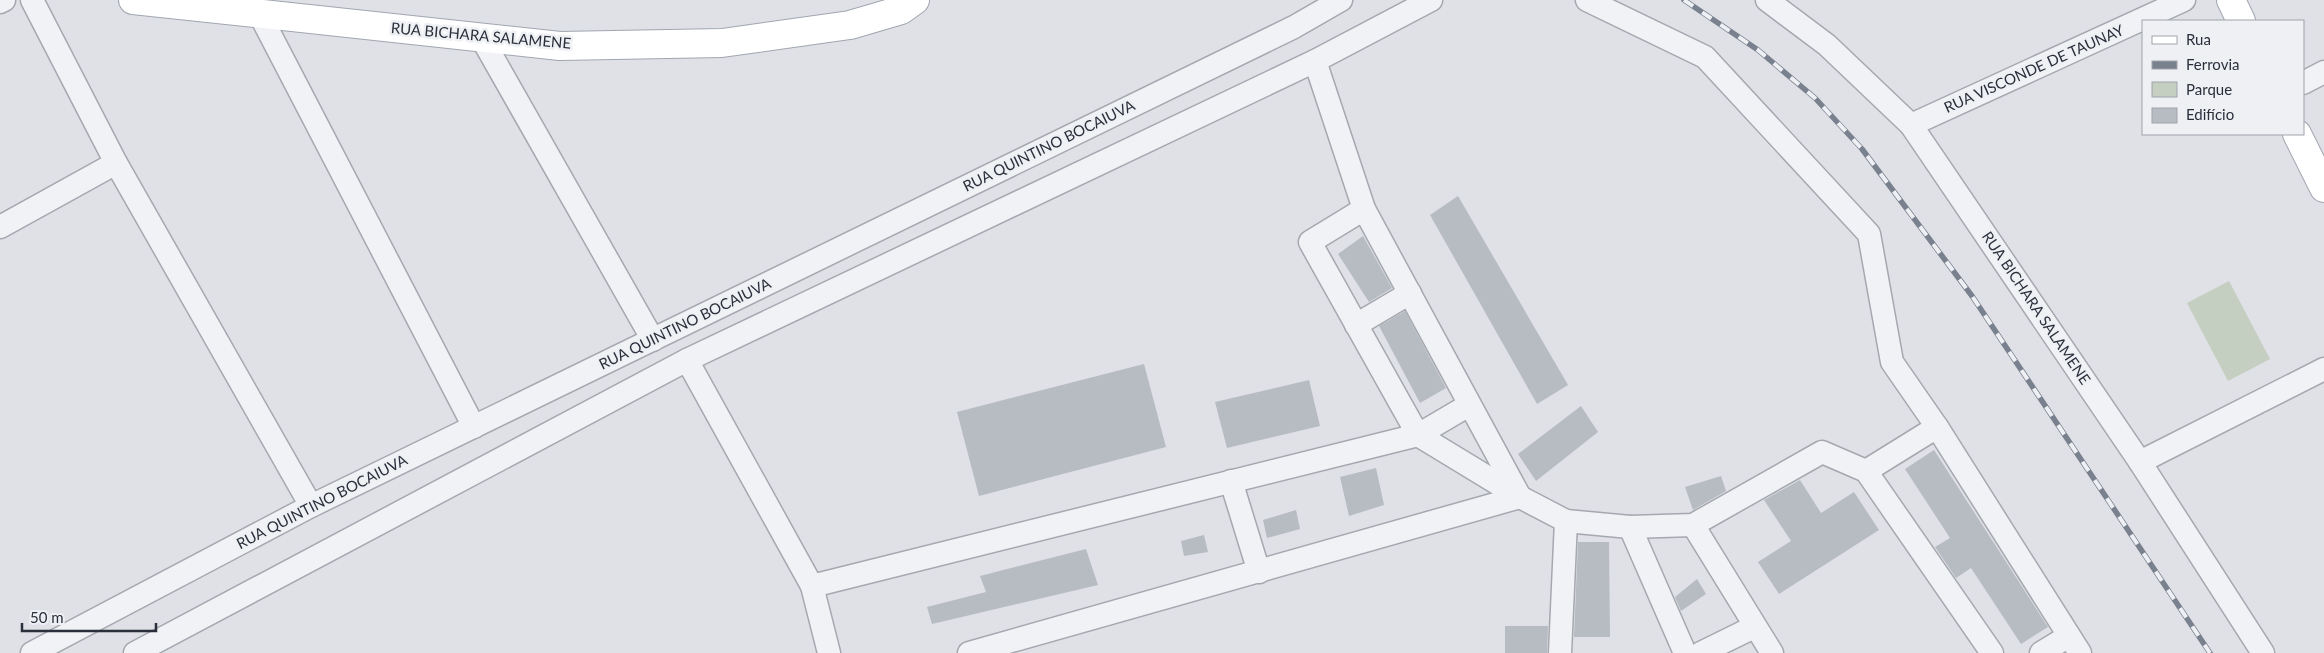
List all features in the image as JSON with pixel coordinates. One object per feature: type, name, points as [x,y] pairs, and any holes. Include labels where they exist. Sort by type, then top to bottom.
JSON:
[{"type":"main road","name":"RUA BICHARA SALAMENE","points":[[133,0],[560,46],[722,43],[850,25],[900,10],[915,0]]},
{"type":"main road","points":[[2231,0],[2241,20]]},
{"type":"main road","points":[[2298,135],[2324,188]]},
{"type":"street","points":[[0,2],[4,0]]},
{"type":"street","points":[[32,0],[116,163],[311,506]]},
{"type":"street","name":"RUA QUINTINO BOCAIUVA","points":[[32,653],[311,506],[1294,27],[1341,0]]},
{"type":"street","points":[[135,653],[687,360],[1315,61],[1431,0]]},
{"type":"street","points":[[1588,0],[1705,57],[1868,234],[1892,362],[1937,427],[2074,644],[2041,653]]},
{"type":"street","name":"RUA BICHARA SALAMENE","points":[[1767,0],[1827,45],[1910,125],[2140,462],[2263,653]]},
{"type":"street","name":"RUA VISCONDE DE TAUNAY","points":[[1910,125],[2184,0]]},
{"type":"street","points":[[259,13],[474,427]]},
{"type":"street","points":[[481,37],[652,340]]},
{"type":"street","points":[[1315,61],[1364,209],[1520,497]]},
{"type":"street","points":[[2304,82],[2324,72]]},
{"type":"street","points":[[0,227],[116,163]]},
{"type":"street","points":[[1364,209],[1310,242],[1418,435],[1520,497],[1566,521],[1630,527],[1694,525],[1822,452],[1866,471],[1992,653]]},
{"type":"street","points":[[1356,325],[1410,293]]},
{"type":"street","points":[[687,360],[812,586],[829,653]]},
{"type":"street","points":[[2140,462],[2324,369]]},
{"type":"street","points":[[812,586],[1418,435],[1469,405]]},
{"type":"street","points":[[1866,471],[1937,427]]},
{"type":"street","points":[[1231,482],[1259,572]]},
{"type":"street","points":[[969,653],[1520,497]]},
{"type":"street","points":[[1560,653],[1566,521]]},
{"type":"street","points":[[1694,525],[1754,627],[1772,653]]},
{"type":"street","points":[[1630,527],[1685,653]]},
{"type":"street","points":[[1700,653],[1754,627]]},
{"type":"green space","points":[[2229,281],[2270,359],[2228,381],[2187,303]]},
{"type":"building","points":[[1458,196],[1568,385],[1537,404],[1430,215]]},
{"type":"building","points":[[1363,236],[1392,288],[1369,302],[1338,254]]},
{"type":"building","points":[[1405,311],[1446,388],[1420,403],[1379,326]]},
{"type":"building","points":[[1144,364],[1166,447],[979,496],[957,412]]},
{"type":"building","points":[[1309,380],[1320,426],[1227,448],[1215,402]]},
{"type":"building","points":[[1581,406],[1598,432],[1536,481],[1518,454]]},
{"type":"building","points":[[1934,450],[2048,627],[2021,644],[1971,568],[1956,578],[1935,547],[1950,538],[1905,469]]},
{"type":"building","points":[[1376,468],[1384,505],[1349,516],[1340,477]]},
{"type":"building","points":[[1721,476],[1726,491],[1693,510],[1685,487]]},
{"type":"building","points":[[1800,480],[1821,513],[1854,492],[1879,530],[1779,594],[1758,562],[1791,541],[1764,500]]},
{"type":"building","points":[[1296,510],[1300,529],[1267,538],[1263,520]]},
{"type":"building","points":[[1204,535],[1208,552],[1184,556],[1181,541]]},
{"type":"building","points":[[1578,542],[1609,542],[1610,637],[1574,637]]},
{"type":"building","points":[[1086,549],[1098,585],[932,624],[927,607],[986,592],[980,576]]},
{"type":"building","points":[[1697,579],[1706,594],[1681,611],[1675,597]]},
{"type":"building","points":[[1505,626],[1548,626],[1547,653],[1505,653]]},
{"type":"railway","points":[[1684,0],[1758,50],[1815,98],[1862,149],[1972,296],[2210,653]]}]
